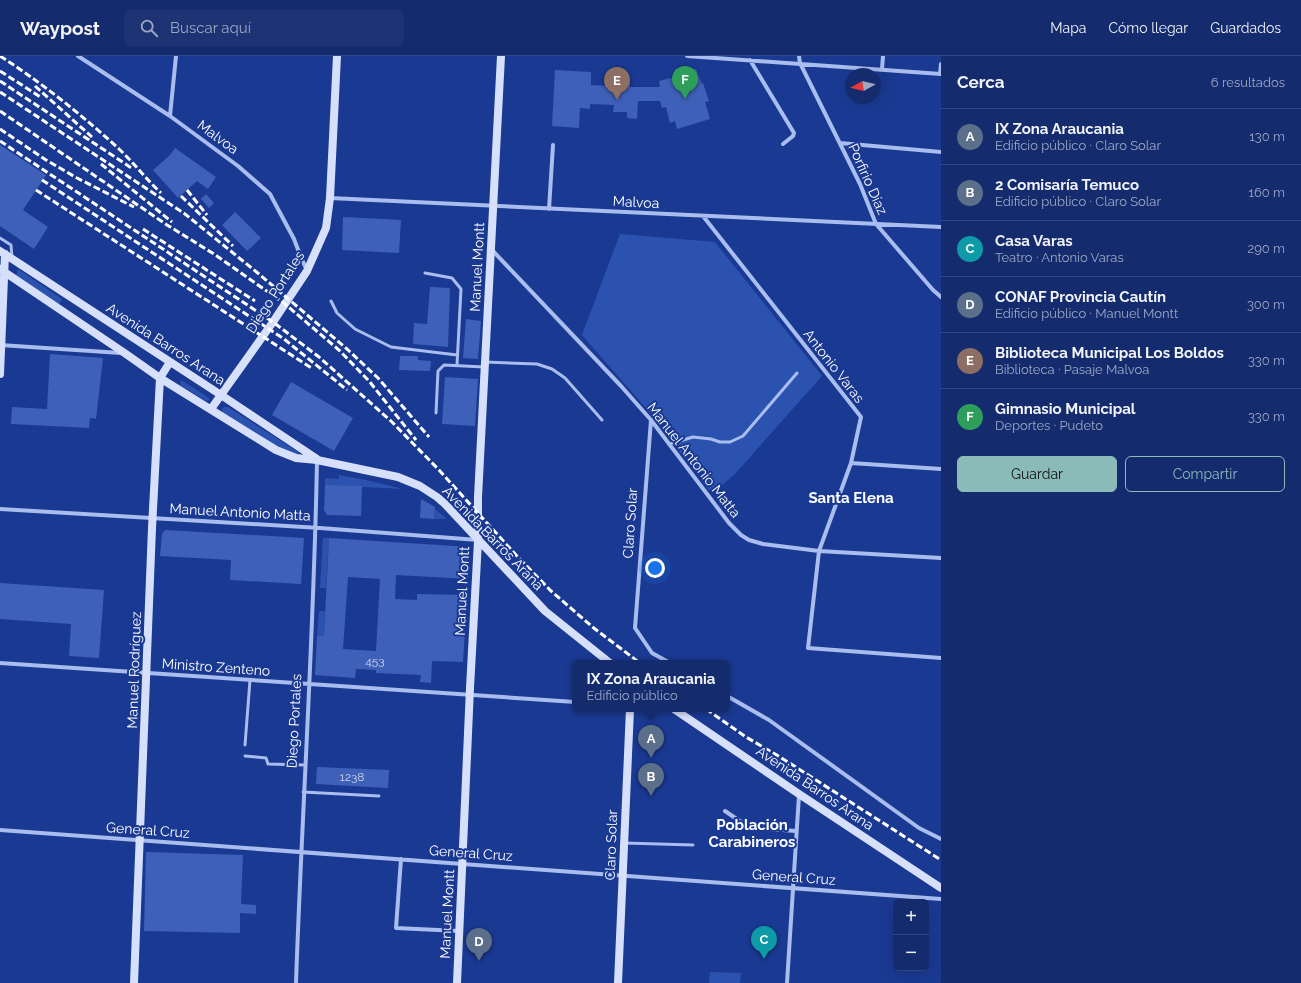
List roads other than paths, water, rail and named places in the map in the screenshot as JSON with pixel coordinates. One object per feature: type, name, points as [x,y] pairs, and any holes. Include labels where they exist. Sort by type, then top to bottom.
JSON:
[{"type":"street","name":"Malvoa","points":[[78,56],[84,58],[170,116],[238,166],[270,194],[294,239],[307,270]]},
{"type":"street","points":[[170,116],[176,56]]},
{"type":"street","name":"Diego Portales","points":[[211,409],[273,322],[307,270],[326,228],[330,198],[337,56]]},
{"type":"street","name":"Manuel Montt","points":[[457,983],[478,540],[478,497],[501,56]]},
{"type":"street","points":[[687,56],[941,74],[941,64]]},
{"type":"street","name":"Porfirio Díaz","points":[[799,56],[800,63],[864,194],[876,224],[933,290],[941,297]]},
{"type":"street","points":[[882,69],[883,56]]},
{"type":"street","points":[[750,60],[762,82],[794,132],[793,136],[783,144]]},
{"type":"street","points":[[549,209],[552,144]]},
{"type":"street","points":[[840,144],[941,152]]},
{"type":"street","name":"Malvoa","points":[[330,198],[941,227]]},
{"type":"street","name":"Antonio Varas","points":[[702,216],[861,417],[852,463],[819,551],[808,648],[941,658]]},
{"type":"street","name":"Manuel Antonio Matta","points":[[491,250],[588,350],[651,420],[729,523],[741,535],[749,540],[763,544],[819,551],[941,558]]},
{"type":"street","points":[[0,374],[2,271],[6,255]]},
{"type":"street","name":"Avenida Barros Arana","points":[[6,255],[318,460]]},
{"type":"street","name":"Avenida Barros Arana","points":[[2,271],[160,378],[276,450],[296,458],[318,460],[398,477],[420,486],[441,501],[545,610],[606,660]]},
{"type":"street","points":[[1,345],[126,354]]},
{"type":"street","name":"Manuel Rodríguez","points":[[134,983],[152,518],[160,378],[170,362]]},
{"type":"street","name":"Claro Solar","points":[[651,420],[635,628],[652,653],[665,660]]},
{"type":"street","name":"Diego Portales","points":[[296,983],[300,852],[309,684],[318,460]]},
{"type":"street","points":[[852,463],[941,469]]},
{"type":"street","name":"Manuel Antonio Matta","points":[[0,508],[478,540]]},
{"type":"street","name":"Ministro Zenteno","points":[[0,663],[572,702]]},
{"type":"street","points":[[730,698],[769,720],[919,828],[941,839]]},
{"type":"street","name":"Claro Solar","points":[[618,983],[630,712]]},
{"type":"street","name":"Avenida Barros Arana","points":[[678,712],[941,888]]},
{"type":"street","points":[[787,983],[799,794]]},
{"type":"street","points":[[725,811],[744,824],[756,828],[796,831]]},
{"type":"street","name":"General Cruz","points":[[0,830],[941,898]]},
{"type":"street","points":[[401,859],[396,928],[459,931]]},
{"type":"lane","points":[[0,238],[11,245],[6,255]]},
{"type":"lane","points":[[425,273],[452,278],[461,289],[457,365]]},
{"type":"lane","points":[[331,301],[337,313],[355,329],[391,347],[457,356]]},
{"type":"lane","points":[[436,413],[438,371],[444,365],[537,364],[552,369],[565,378],[602,420]]},
{"type":"lane","points":[[669,444],[693,437],[711,439],[720,442],[730,442],[743,436],[797,373]]},
{"type":"lane","points":[[245,745],[250,680]]},
{"type":"lane","points":[[245,756],[266,758],[268,764],[305,765]]},
{"type":"lane","points":[[303,792],[379,796]]},
{"type":"lane","points":[[624,843],[693,845]]},
{"type":"railway","points":[[0,56],[46,88],[91,124],[124,154],[161,193]]},
{"type":"railway","points":[[0,71],[42,98]]},
{"type":"railway","points":[[0,81],[133,169]]},
{"type":"railway","points":[[35,86],[92,137]]},
{"type":"railway","points":[[0,92],[185,214],[259,274],[347,349],[378,378],[429,437]]},
{"type":"railway","points":[[0,111],[167,225],[214,254],[285,304],[340,351],[369,381],[416,440]]},
{"type":"railway","points":[[0,129],[46,160],[77,178],[134,207]]},
{"type":"railway","points":[[0,141],[273,322],[319,357],[392,422],[439,470],[516,555],[551,591],[595,629],[636,660]]},
{"type":"railway","points":[[101,164],[172,222]]},
{"type":"railway","points":[[42,180],[284,339],[347,390]]},
{"type":"railway","points":[[36,190],[313,369]]},
{"type":"railway","points":[[187,190],[207,215]]},
{"type":"railway","points":[[181,196],[233,246]]},
{"type":"railway","points":[[143,229],[255,301]]},
{"type":"railway","points":[[710,712],[746,737],[780,757],[941,860]]},
{"type":"place","name":"Gimnasio Municipal","points":[[685,99]]},
{"type":"place","name":"Biblioteca Municipal Los Boldos","points":[[617,100]]},
{"type":"place","name":"IX Zona Araucania","points":[[651,758]]},
{"type":"place","name":"2 Comisaría Temuco","points":[[651,796]]},
{"type":"place","name":"Casa Varas","points":[[764,959]]},
{"type":"place","name":"CONAF Provincia Cautín","points":[[479,961]]},
{"type":"district","name":"Santa Elena","points":[[851,498]]},
{"type":"district","name":"Población Carabineros","points":[[752,834]]}]
